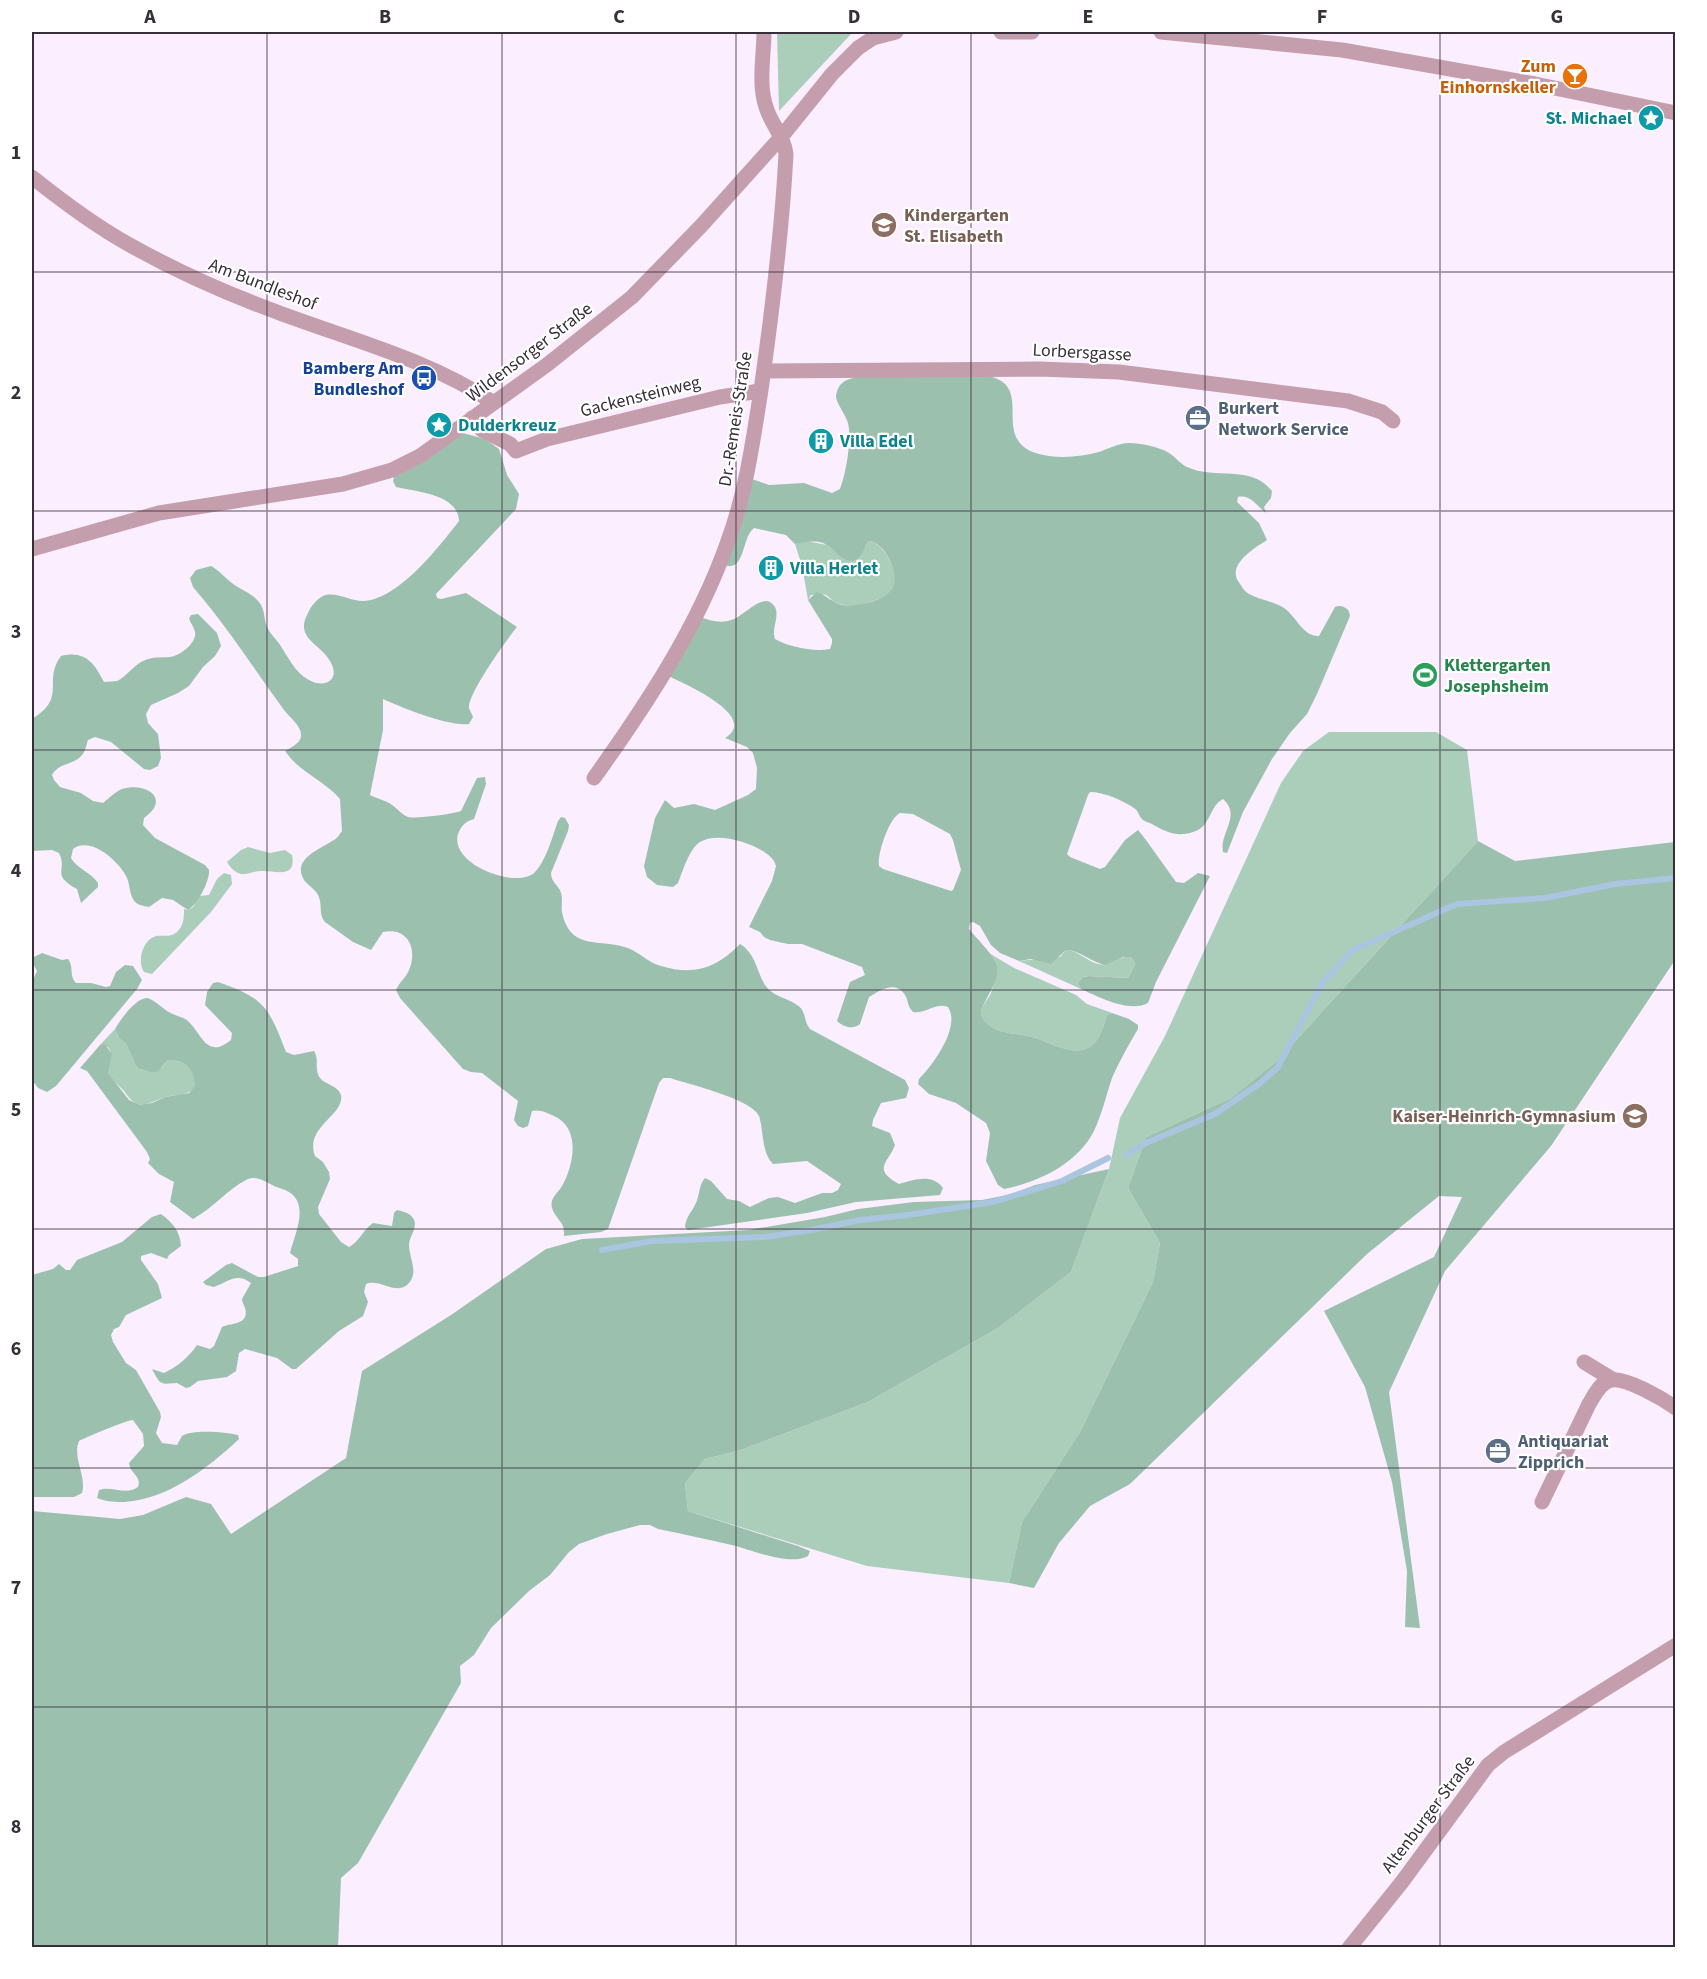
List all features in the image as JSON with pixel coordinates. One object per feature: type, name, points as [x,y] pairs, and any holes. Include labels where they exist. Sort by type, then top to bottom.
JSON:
[{"type":"street","points":[[764,32],[763,91],[765,105],[776,129],[782,136]]},
{"type":"street","name":"Wildensorger Straße","points":[[32,549],[159,513],[266,497],[366,478],[392,470],[420,456],[556,358],[632,297],[702,225],[782,136],[832,74],[858,48],[873,38],[896,32]]},
{"type":"street","points":[[1001,32],[1032,32]]},
{"type":"street","points":[[1161,32],[1342,50],[1524,82],[1676,113]]},
{"type":"street","name":"Dr.-Remeis-Straße","points":[[594,778],[653,692],[704,599],[728,542],[742,499],[752,456],[781,224],[786,154],[782,136]]},
{"type":"street","name":"Am Bundleshof","points":[[32,177],[64,202],[127,244],[196,280],[278,313],[399,354],[473,389],[494,403]]},
{"type":"street","name":"Lorbersgasse","points":[[764,371],[1039,369],[1119,372],[1277,390],[1347,401],[1382,412],[1393,421]]},
{"type":"street","name":"Gackensteinweg","points":[[472,418],[482,430],[510,444],[516,451],[559,436],[720,397],[760,391]]},
{"type":"street","points":[[1584,1362],[1612,1379],[1633,1385],[1676,1408]]},
{"type":"street","points":[[1542,1502],[1589,1404],[1597,1390],[1612,1379]]},
{"type":"street","name":"Altenburger Straße","points":[[1349,1947],[1402,1882],[1488,1765],[1504,1752],[1676,1645]]},
{"type":"green space","points":[[777,32],[852,33],[779,111]]},
{"type":"green space","points":[[988,376],[1002,382],[1009,390],[1016,437],[1024,447],[1039,454],[1061,457],[1077,456],[1099,452],[1121,444],[1139,444],[1165,451],[1185,466],[1198,471],[1254,478],[1272,491],[1271,498],[1264,507],[1266,513],[1250,499],[1238,497],[1237,502],[1259,523],[1267,540],[1248,553],[1238,565],[1236,577],[1243,588],[1253,596],[1284,608],[1304,630],[1313,635],[1319,636],[1335,607],[1343,607],[1350,613],[1307,714],[1272,759],[1243,812],[1227,853],[1223,852],[1223,845],[1230,812],[1223,799],[1215,806],[1202,827],[1191,833],[1178,834],[1167,832],[1143,820],[1136,809],[1118,799],[1095,792],[1090,792],[1088,795],[1067,854],[1070,857],[1100,869],[1105,867],[1125,840],[1138,830],[1176,882],[1184,883],[1198,873],[1210,876],[1156,982],[1148,1003],[1132,1006],[1114,1003],[1081,989],[1078,983],[1083,977],[1089,976],[1128,978],[1135,964],[1131,957],[1123,957],[1106,965],[1066,950],[1051,964],[1031,959],[1019,961],[1000,953],[991,945],[980,926],[973,922],[970,923],[969,929],[995,961],[997,969],[994,985],[981,1012],[987,1024],[1004,1032],[1032,1037],[1072,1050],[1085,1049],[1094,1044],[1107,1015],[1112,1013],[1138,1025],[1112,1078],[1097,1125],[1087,1143],[1056,1170],[1030,1182],[1004,1189],[998,1185],[986,1161],[990,1133],[986,1123],[956,1103],[929,1094],[918,1084],[919,1079],[938,1055],[948,1035],[951,1015],[948,1007],[939,1006],[913,1012],[901,990],[893,987],[869,997],[860,1024],[857,1026],[845,1026],[839,1023],[837,1021],[850,982],[865,975],[862,967],[802,944],[770,940],[749,927],[772,881],[776,866],[768,855],[750,845],[718,838],[700,842],[687,861],[678,883],[673,887],[657,885],[647,877],[644,866],[655,818],[665,800],[674,808],[694,804],[715,810],[756,789],[757,768],[753,753],[747,747],[725,738],[733,729],[733,720],[726,710],[701,692],[666,675],[699,617],[723,622],[736,618],[760,602],[770,602],[776,611],[775,639],[801,648],[830,649],[832,639],[808,600],[817,592],[839,604],[855,605],[885,596],[893,587],[894,574],[889,559],[880,547],[869,541],[859,557],[850,561],[823,543],[813,541],[795,544],[786,535],[754,528],[736,564],[723,565],[749,478],[769,485],[804,483],[832,493],[840,489],[848,456],[849,430],[847,420],[836,398],[840,385],[859,377]],"holes":[[[900,813],[913,814],[950,834],[961,870],[953,890],[879,866],[882,845],[892,822]]]},
{"type":"green space","points":[[459,432],[485,439],[499,449],[507,475],[519,494],[516,509],[436,594],[437,598],[466,593],[517,627],[488,667],[474,692],[469,708],[473,717],[469,724],[438,720],[383,699],[383,730],[370,795],[390,803],[408,817],[443,815],[461,811],[477,778],[485,777],[486,784],[474,819],[461,829],[458,834],[458,845],[464,856],[474,864],[501,876],[515,878],[526,877],[535,872],[546,855],[558,821],[561,817],[565,818],[569,825],[568,831],[551,873],[561,893],[562,912],[566,925],[572,933],[588,941],[628,948],[657,965],[684,970],[704,968],[714,964],[740,944],[753,957],[768,989],[800,1007],[810,1029],[905,1080],[909,1088],[906,1098],[881,1103],[873,1120],[872,1126],[890,1133],[895,1145],[884,1165],[884,1170],[891,1179],[899,1184],[923,1179],[934,1180],[943,1188],[940,1195],[856,1202],[807,1213],[688,1230],[685,1227],[686,1220],[697,1202],[701,1184],[705,1178],[711,1181],[727,1199],[739,1201],[750,1207],[769,1198],[778,1197],[795,1203],[822,1193],[832,1193],[838,1190],[841,1184],[807,1161],[773,1164],[766,1154],[759,1116],[745,1104],[704,1088],[663,1078],[659,1083],[608,1229],[601,1232],[564,1236],[563,1226],[551,1205],[562,1186],[572,1158],[572,1138],[563,1122],[543,1112],[532,1111],[528,1126],[523,1128],[518,1126],[514,1120],[518,1101],[482,1073],[463,1069],[400,998],[396,990],[409,970],[412,954],[409,941],[405,936],[392,931],[383,932],[371,950],[353,942],[323,919],[317,893],[306,883],[301,871],[302,865],[310,855],[335,839],[342,831],[340,799],[291,759],[285,751],[299,741],[301,732],[217,616],[193,587],[190,578],[196,570],[211,566],[236,586],[252,595],[261,605],[268,629],[295,668],[309,680],[319,683],[328,682],[333,676],[332,665],[304,630],[304,622],[309,610],[323,596],[338,595],[363,601],[390,592],[417,570],[440,544],[459,521],[452,505],[435,496],[396,487],[393,481],[394,477]]},
{"type":"green space","points":[[806,541],[827,545],[837,553],[863,550],[869,541],[875,543],[886,554],[894,570],[894,585],[891,591],[885,596],[858,606],[839,604],[824,595],[811,595],[808,600],[802,566],[795,544]]},
{"type":"green space","points":[[198,614],[217,633],[221,646],[189,686],[151,705],[146,714],[148,723],[158,734],[161,758],[158,766],[150,770],[144,769],[111,742],[95,737],[88,740],[81,756],[57,769],[52,775],[60,787],[103,803],[114,793],[131,787],[152,793],[156,804],[144,818],[143,825],[155,838],[205,865],[209,870],[209,875],[205,886],[196,903],[188,910],[173,900],[162,898],[149,907],[142,906],[133,899],[127,879],[110,857],[96,848],[80,846],[73,849],[71,858],[98,883],[98,887],[81,903],[77,889],[62,876],[59,853],[52,850],[32,851],[32,719],[49,704],[56,665],[61,656],[82,656],[92,663],[104,682],[117,681],[143,661],[170,657],[183,652],[195,636],[195,630],[189,619],[191,615]]},
{"type":"green space","points":[[1329,732],[1436,732],[1467,750],[1478,841],[1277,1061],[1231,1098],[1146,1137],[1128,1188],[1160,1243],[1153,1282],[1080,1432],[1022,1522],[1009,1583],[867,1566],[688,1511],[685,1483],[705,1459],[741,1450],[868,1402],[998,1328],[1071,1272],[1109,1169],[1120,1118],[1165,1036],[1281,783],[1303,751]]},
{"type":"green space","points":[[1478,841],[1515,861],[1675,842],[1675,960],[1551,1146],[1445,1271],[1389,1392],[1420,1628],[1405,1627],[1407,1571],[1392,1482],[1365,1387],[1324,1311],[1434,1257],[1462,1197],[1439,1196],[1367,1254],[1130,1484],[1090,1506],[1059,1543],[1034,1588],[1009,1583],[1022,1522],[1080,1432],[1153,1282],[1160,1243],[1128,1188],[1146,1137],[1231,1098],[1277,1061]]},
{"type":"green space","points":[[248,847],[270,853],[285,850],[292,855],[291,868],[283,872],[239,873],[227,862]]},
{"type":"green space","points":[[224,873],[231,875],[232,884],[211,912],[152,974],[144,972],[141,957],[147,942],[156,936],[170,935],[178,931],[183,923],[184,909],[188,910],[193,907],[199,896],[209,895],[217,879]]},
{"type":"green space","points":[[1066,950],[1098,964],[1107,964],[1131,957],[1135,964],[1128,978],[1083,977],[1078,983],[1081,989],[1019,961],[1060,957]]},
{"type":"green space","points":[[42,953],[62,960],[68,959],[76,983],[110,986],[116,972],[125,965],[133,966],[142,980],[56,1086],[47,1092],[38,1088],[32,1080],[32,982],[37,971],[32,962],[34,957]]},
{"type":"green space","points":[[989,953],[1014,968],[1076,995],[1087,1004],[1112,1013],[1107,1015],[1094,1044],[1085,1049],[1072,1050],[1032,1037],[1000,1031],[987,1024],[981,1014],[994,981],[995,961]]},
{"type":"green space","points":[[218,982],[246,994],[263,1006],[275,1025],[286,1052],[294,1055],[314,1051],[320,1078],[337,1089],[341,1095],[341,1102],[319,1129],[313,1146],[315,1156],[323,1162],[330,1179],[318,1207],[319,1214],[341,1242],[349,1247],[373,1223],[392,1226],[394,1213],[397,1210],[408,1214],[415,1221],[409,1242],[413,1276],[411,1281],[402,1288],[376,1283],[366,1284],[364,1292],[368,1302],[363,1316],[339,1331],[296,1369],[292,1369],[277,1358],[245,1349],[239,1353],[236,1371],[227,1377],[198,1381],[186,1388],[177,1383],[162,1383],[152,1369],[164,1373],[174,1368],[197,1345],[210,1349],[214,1346],[222,1327],[245,1318],[242,1299],[251,1283],[241,1278],[214,1287],[203,1282],[232,1263],[258,1277],[298,1266],[298,1259],[290,1253],[299,1221],[299,1205],[289,1192],[253,1178],[239,1184],[193,1219],[170,1202],[174,1182],[159,1174],[148,1163],[150,1159],[147,1152],[87,1071],[80,1068],[100,1045],[105,1044],[112,1054],[108,1073],[129,1100],[140,1105],[165,1097],[189,1093],[195,1086],[188,1066],[179,1061],[168,1060],[158,1071],[152,1073],[137,1068],[126,1044],[119,1038],[115,1029],[134,1005],[148,998],[170,1013],[188,1021],[206,1043],[216,1047],[223,1045],[231,1040],[232,1033],[205,1005],[207,992],[213,983]]},
{"type":"green space","points":[[115,1029],[119,1038],[126,1044],[137,1068],[152,1073],[168,1060],[179,1061],[191,1070],[196,1086],[185,1094],[165,1097],[147,1104],[134,1102],[108,1073],[110,1050],[100,1045]]},
{"type":"green space","points":[[1109,1169],[1071,1272],[998,1328],[868,1402],[741,1450],[705,1459],[685,1483],[688,1511],[798,1546],[810,1551],[808,1556],[801,1559],[783,1559],[658,1529],[650,1525],[640,1525],[579,1544],[569,1552],[550,1575],[529,1591],[491,1628],[474,1655],[460,1666],[461,1683],[358,1863],[341,1878],[338,1947],[32,1947],[32,1511],[120,1519],[143,1515],[186,1497],[211,1504],[231,1534],[346,1458],[362,1371],[451,1315],[546,1249],[582,1239],[748,1230],[858,1209],[914,1202],[982,1200],[1012,1194],[1035,1185]]},
{"type":"green space","points":[[161,1214],[175,1228],[181,1246],[167,1259],[151,1253],[141,1256],[141,1260],[158,1284],[162,1298],[126,1315],[111,1335],[113,1342],[126,1363],[136,1370],[160,1412],[161,1417],[156,1433],[162,1443],[177,1445],[182,1436],[201,1432],[233,1434],[238,1435],[239,1439],[201,1471],[157,1495],[125,1502],[97,1498],[99,1490],[128,1491],[138,1487],[137,1477],[129,1463],[144,1446],[143,1434],[133,1420],[129,1421],[79,1441],[77,1454],[83,1480],[82,1493],[74,1497],[32,1497],[32,1275],[53,1269],[59,1264],[66,1270],[70,1270],[77,1260],[122,1242],[152,1217]]},
{"type":"waterway","points":[[1126,1155],[1146,1143],[1215,1114],[1259,1084],[1278,1067],[1323,982],[1353,950],[1457,904],[1545,898],[1615,884],[1676,878]]},
{"type":"waterway","points":[[602,1250],[652,1241],[765,1237],[860,1220],[993,1202],[1062,1181],[1108,1158]]},
{"type":"place","name":"Zum Einhornskeller","points":[[1575,76]]},
{"type":"place","name":"St. Michael","points":[[1651,118]]},
{"type":"place","name":"Kindergarten St. Elisabeth","points":[[884,225]]},
{"type":"place","name":"Bamberg Am Bundleshof","points":[[424,378]]},
{"type":"place","name":"Burkert Network Service","points":[[1198,418]]},
{"type":"place","name":"Dulderkreuz","points":[[439,425]]},
{"type":"place","name":"Villa Edel","points":[[821,441]]},
{"type":"place","name":"Villa Herlet","points":[[771,568]]},
{"type":"place","name":"Klettergarten Josephsheim","points":[[1425,675]]},
{"type":"place","name":"Kaiser-Heinrich-Gymnasium","points":[[1635,1116]]},
{"type":"place","name":"Antiquariat Zipprich","points":[[1498,1451]]}]
